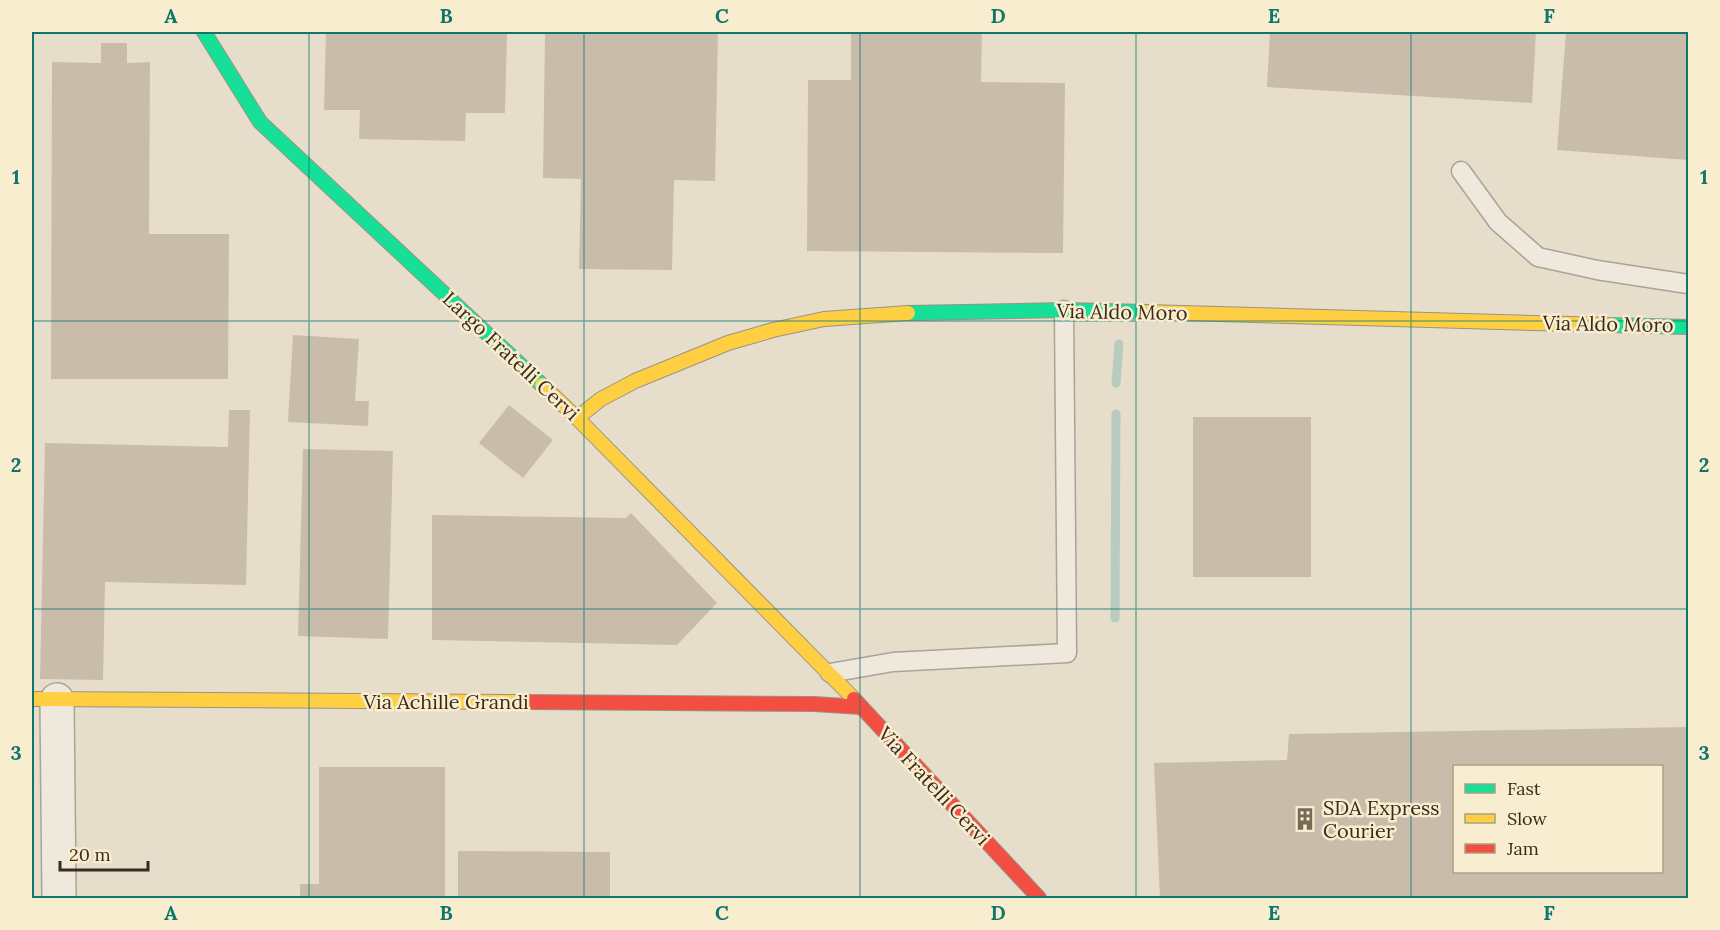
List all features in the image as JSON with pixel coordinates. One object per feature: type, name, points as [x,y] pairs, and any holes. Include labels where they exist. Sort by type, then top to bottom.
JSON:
[{"type":"street","name":"Largo Fratelli Cervi","points":[[204,32],[260,122],[577,418],[830,673]]},
{"type":"street","name":"Via Aldo Moro","points":[[577,418],[601,399],[635,381],[728,343],[824,319],[883,314],[1064,310],[1689,327]]},
{"type":"street","name":"Via Fratelli Cervi","points":[[830,673],[1039,898]]},
{"type":"street","name":"Via Achille Grandi","points":[[44,699],[814,704],[861,707]]},
{"type":"street","points":[[44,699],[59,898]]},
{"type":"lane","points":[[1461,171],[1498,222],[1538,257],[1597,270],[1689,284]]},
{"type":"lane","points":[[830,673],[893,662],[1067,653],[1064,310]]},
{"type":"building","points":[[326,32],[507,32],[505,113],[466,113],[465,141],[359,139],[360,110],[324,110]]},
{"type":"building","points":[[545,32],[718,32],[715,181],[674,180],[672,270],[579,269],[581,179],[543,178]]},
{"type":"building","points":[[851,32],[982,32],[981,82],[1065,83],[1063,253],[807,251],[808,80],[851,80]]},
{"type":"building","points":[[1270,32],[1536,32],[1532,103],[1267,87]]},
{"type":"building","points":[[1566,32],[1688,32],[1688,160],[1557,150]]},
{"type":"building","points":[[101,43],[127,43],[127,63],[150,62],[149,234],[229,234],[228,379],[51,379],[52,62],[101,63]]},
{"type":"building","points":[[293,335],[359,339],[355,401],[369,401],[368,426],[288,422]]},
{"type":"building","points":[[509,405],[553,440],[523,478],[479,443]]},
{"type":"building","points":[[229,410],[250,410],[246,585],[105,582],[103,680],[40,679],[45,443],[228,447]]},
{"type":"building","points":[[1193,417],[1311,417],[1311,577],[1193,577]]},
{"type":"building","points":[[303,449],[393,451],[388,639],[298,636]]},
{"type":"building","points":[[631,513],[717,603],[677,645],[432,640],[432,515],[626,518]]},
{"type":"building","name":"SDA Express Courier","points":[[1688,727],[1688,898],[1160,898],[1154,763],[1287,760],[1289,734]]},
{"type":"building","points":[[319,767],[445,767],[445,898],[300,898],[300,884],[319,884]]},
{"type":"building","points":[[458,851],[610,852],[610,898],[458,898]]},
{"type":"waterway","points":[[1116,383],[1119,344]]},
{"type":"waterway","points":[[1115,618],[1116,414]]},
{"type":"traffic: fast","points":[[204,32],[260,122],[542,385]]},
{"type":"traffic: fast","points":[[908,313],[1064,310],[1147,312]]},
{"type":"traffic: fast","points":[[1608,325],[1688,327]]},
{"type":"traffic: slow","points":[[1147,312],[1608,325]]},
{"type":"traffic: slow","points":[[577,418],[601,399],[635,381],[728,343],[824,319],[908,313]]},
{"type":"traffic: slow","points":[[542,385],[854,699]]},
{"type":"traffic: slow","points":[[32,699],[527,702]]},
{"type":"traffic: jam","points":[[854,699],[1039,898]]},
{"type":"traffic: jam","points":[[527,702],[814,704],[861,707]]},
{"type":"place","name":"SDA Express Courier","points":[[1305,819]]}]
